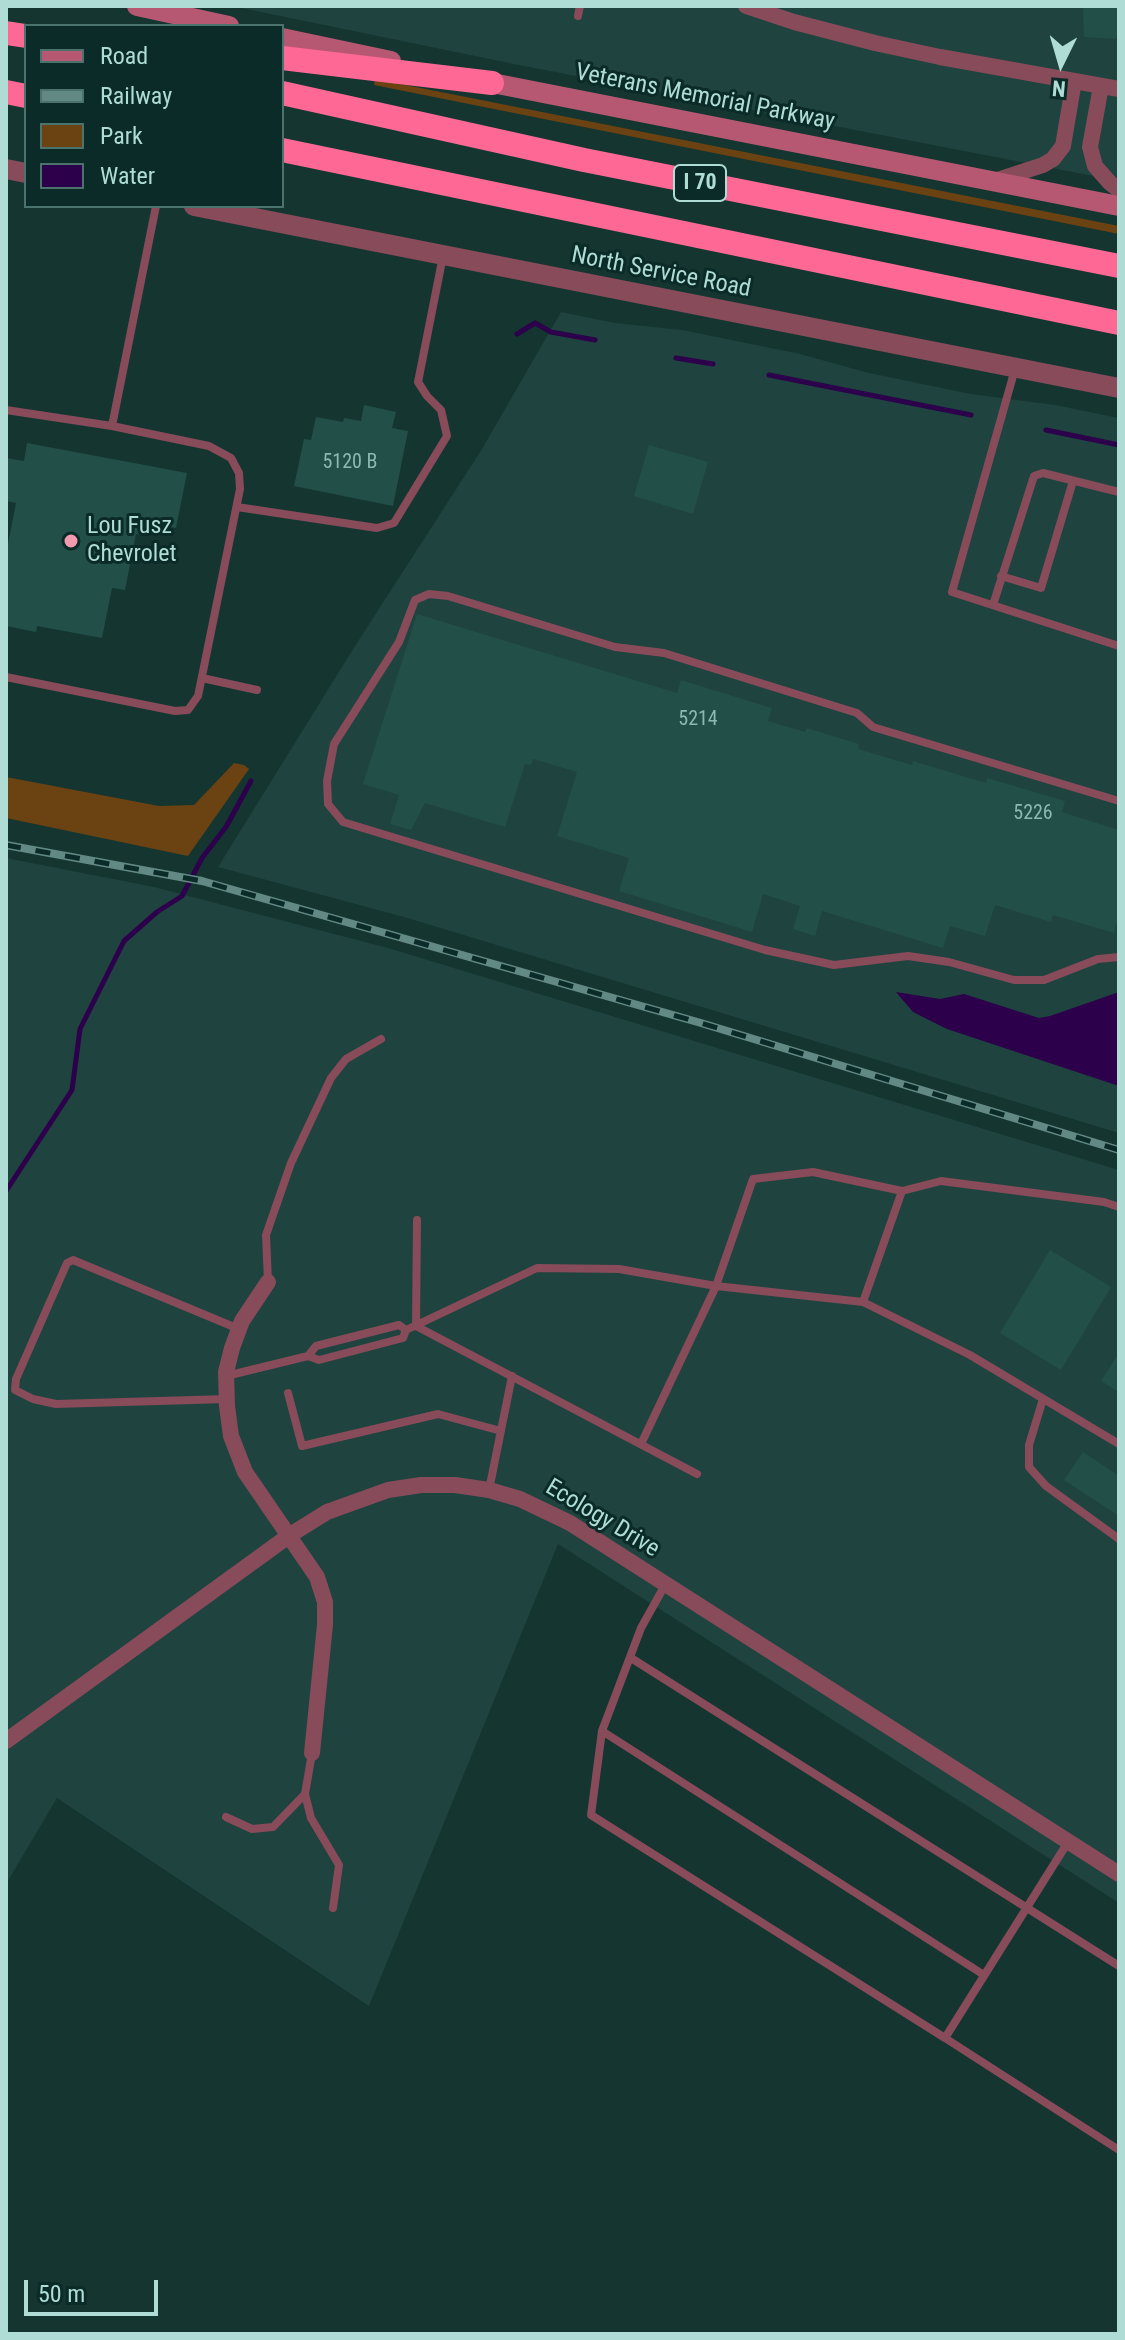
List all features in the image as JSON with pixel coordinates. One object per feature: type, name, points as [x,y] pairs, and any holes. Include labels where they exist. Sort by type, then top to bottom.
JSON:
[{"type":"highway","points":[[284,58],[492,83]]},
{"type":"highway","name":"I 70","points":[[284,93],[584,160],[1119,266]]},
{"type":"highway","name":"I 70","points":[[284,150],[1119,323]]},
{"type":"main road","points":[[137,6],[220,24]]},
{"type":"main road","name":"Veterans Memorial Parkway","points":[[284,38],[492,83],[1119,206]]},
{"type":"street","points":[[746,6],[875,43],[1119,89]]},
{"type":"street","points":[[993,181],[1053,159],[1063,146],[1074,81]]},
{"type":"street","points":[[1101,86],[1090,147],[1095,166],[1119,190]]},
{"type":"street","name":"North Service Road","points":[[204,208],[1119,388]]},
{"type":"street","points":[[268,1282],[239,1329],[226,1376],[227,1399],[231,1436],[245,1472],[317,1577],[325,1602],[312,1753]]},
{"type":"street","name":"Ecology Drive","points":[[6,1741],[290,1535],[327,1512],[388,1490],[421,1485],[455,1485],[520,1499],[570,1523],[1119,1874]]},
{"type":"lane","points":[[112,426],[156,208]]},
{"type":"lane","points":[[237,507],[377,528],[394,523],[447,436],[441,410],[418,382],[443,256]]},
{"type":"lane","points":[[1015,368],[952,592],[1119,646]]},
{"type":"lane","points":[[6,410],[112,426],[209,446],[231,458],[239,473],[237,507],[202,678],[198,696],[188,710],[175,711],[6,677]]},
{"type":"lane","points":[[993,605],[1034,476],[1043,473],[1119,492]]},
{"type":"lane","points":[[1001,576],[1041,588],[1073,481]]},
{"type":"lane","points":[[1119,801],[873,727],[857,713],[664,653],[615,647],[448,596],[429,594],[415,600],[399,642],[334,744],[327,781],[328,804],[343,822],[765,950],[834,965],[908,956],[949,962],[1014,980],[1044,980],[1098,959],[1119,957]]},
{"type":"lane","points":[[202,678],[257,690]]},
{"type":"lane","points":[[268,1282],[266,1235],[291,1163],[331,1078],[346,1059],[381,1039]]},
{"type":"lane","points":[[641,1444],[716,1286],[753,1179],[813,1172],[902,1191],[941,1181],[1104,1202],[1119,1207]]},
{"type":"lane","points":[[863,1302],[902,1191]]},
{"type":"lane","points":[[416,1326],[417,1220]]},
{"type":"lane","points":[[227,1399],[56,1404],[33,1399],[15,1390],[16,1379],[67,1263],[73,1260],[239,1329]]},
{"type":"lane","points":[[226,1376],[308,1356],[319,1360],[403,1338],[406,1330],[537,1268],[619,1269],[716,1286],[863,1302],[970,1355],[1119,1444]]},
{"type":"lane","points":[[308,1356],[316,1346],[399,1325],[406,1330]]},
{"type":"lane","points":[[416,1326],[697,1474]]},
{"type":"lane","points":[[489,1490],[512,1376]]},
{"type":"lane","points":[[288,1393],[302,1446],[438,1414],[501,1431]]},
{"type":"lane","points":[[1043,1399],[1029,1445],[1029,1467],[1046,1486],[1119,1539]]},
{"type":"lane","points":[[665,1585],[641,1628],[602,1731],[591,1815],[1119,2150]]},
{"type":"lane","points":[[631,1658],[1119,1966]]},
{"type":"lane","points":[[602,1731],[984,1975]]},
{"type":"lane","points":[[312,1753],[305,1794],[311,1818],[339,1865],[333,1908]]},
{"type":"lane","points":[[226,1817],[252,1829],[273,1827],[305,1794]]},
{"type":"lane","points":[[945,2038],[1068,1842]]},
{"type":"shaded area","points":[[232,6],[1119,6],[1119,181],[509,63]]},
{"type":"shaded area","points":[[561,312],[615,323],[682,330],[971,394],[1055,405],[1119,418],[1119,1133],[404,917],[218,867],[482,449]]},
{"type":"shaded area","points":[[6,858],[154,887],[388,948],[1119,1170],[1119,1903],[558,1544],[369,2006],[57,1798],[6,1884]]},
{"type":"green space","points":[[375,79],[1119,226],[1119,234],[374,85]]},
{"type":"green space","points":[[234,763],[249,769],[188,856],[6,818],[6,777],[159,806],[194,805]]},
{"type":"water","points":[[896,992],[940,999],[964,994],[1039,1018],[1119,992],[1119,1086],[947,1029],[913,1012]]},
{"type":"building","points":[[1083,6],[1119,6],[1119,36],[1116,39],[1084,37]]},
{"type":"building","points":[[364,405],[396,412],[392,428],[408,431],[393,506],[294,486],[304,439],[311,440],[316,417],[343,422],[344,418],[361,421]]},
{"type":"building","name":"Lou Fusz Chevrolet","points":[[27,443],[187,473],[176,528],[151,524],[149,536],[136,534],[125,590],[112,588],[102,638],[37,626],[36,632],[6,626],[6,554],[16,503],[6,501],[6,458],[24,461]]},
{"type":"building","points":[[649,445],[708,462],[693,514],[634,496]]},
{"type":"building","points":[[417,614],[677,693],[681,680],[772,708],[768,721],[805,732],[807,728],[859,744],[858,749],[912,765],[913,761],[986,783],[987,778],[1065,801],[1062,812],[1119,830],[1119,925],[1116,924],[1114,933],[1053,915],[1051,922],[995,905],[985,936],[950,926],[943,948],[822,911],[815,936],[793,929],[800,906],[763,894],[752,932],[619,891],[629,858],[557,836],[577,772],[533,759],[531,765],[525,764],[505,827],[425,803],[411,830],[390,824],[399,795],[363,784]]},
{"type":"building","points":[[1050,1250],[1111,1287],[1061,1370],[1000,1333]]},
{"type":"building","points":[[1119,1353],[1119,1392],[1101,1381]]},
{"type":"building","points":[[1083,1452],[1119,1476],[1119,1516],[1064,1480]]},
{"type":"waterway","points":[[517,334],[535,323],[551,332],[595,340]]},
{"type":"waterway","points":[[676,358],[713,364]]},
{"type":"waterway","points":[[769,375],[971,415]]},
{"type":"waterway","points":[[1046,430],[1119,445]]},
{"type":"waterway","points":[[6,1191],[72,1090],[80,1029],[124,941],[157,912],[182,896],[202,858],[226,827],[251,781]]},
{"type":"railway","points":[[6,845],[202,881],[701,1023],[1119,1150]]},
{"type":"place","name":"Lou Fusz Chevrolet","points":[[71,541]]}]
